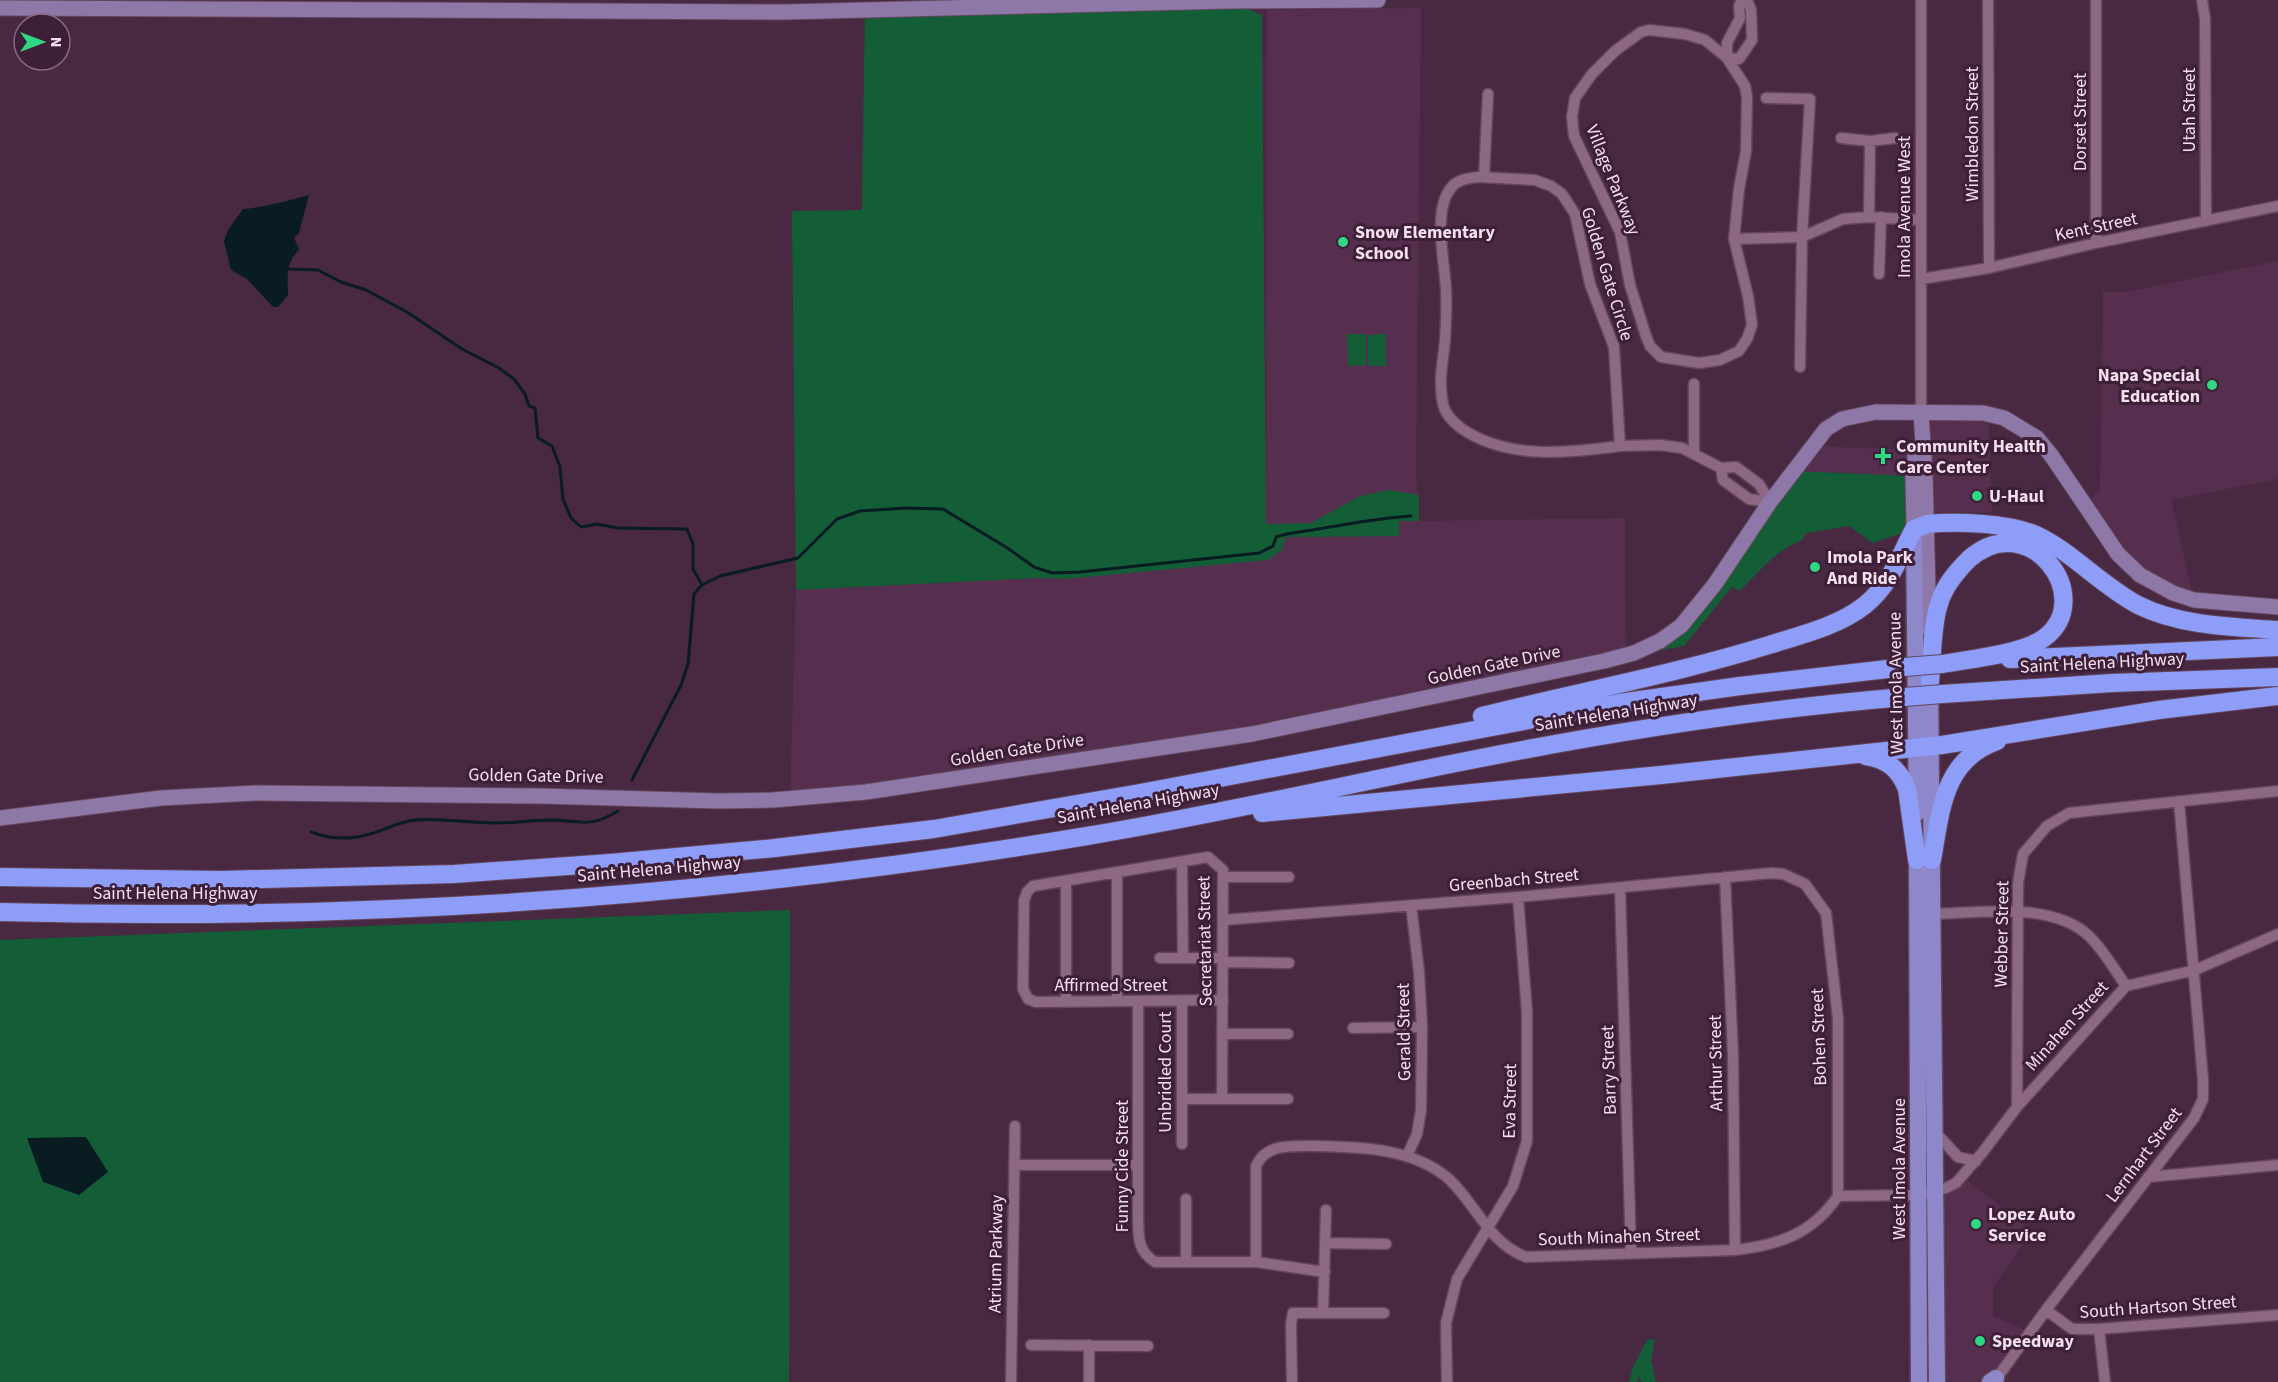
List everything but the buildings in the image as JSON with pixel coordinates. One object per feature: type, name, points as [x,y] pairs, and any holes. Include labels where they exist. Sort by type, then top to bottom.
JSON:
[{"type":"highway","points":[[1180,785],[1677,671],[1800,636],[1848,616],[1865,605],[1881,590],[1921,526],[2018,528],[2052,544],[2117,592],[2156,612],[2189,621],[2278,630]]},
{"type":"highway","points":[[1936,688],[1938,606],[1946,587],[1959,568],[1978,552],[1998,544],[2018,544],[2043,555],[2059,580],[2062,598],[2061,613],[2052,631],[2037,642],[2021,649],[1942,664]]},
{"type":"highway","name":"Saint Helena Highway","points":[[0,878],[300,879],[454,874],[588,865],[775,848],[934,829],[1619,703],[1761,683],[1942,664],[2064,656],[2278,647]]},
{"type":"highway","name":"Saint Helena Highway","points":[[0,912],[129,915],[289,913],[421,908],[590,897],[778,879],[935,860],[1165,822],[1598,736],[1788,709],[1905,697],[1936,688],[2278,676]]},
{"type":"highway","points":[[1165,822],[1849,755],[1924,746],[2169,708],[2278,696]]},
{"type":"highway","points":[[1925,860],[1950,781],[1966,758],[1989,744],[2026,730]]},
{"type":"highway","points":[[1849,755],[1886,761],[1900,773],[1907,789],[1925,860]]},
{"type":"main road","name":"West Imola Avenue","points":[[1919,1382],[1919,1195],[1925,860],[1921,526]]},
{"type":"main road","name":"West Imola Avenue","points":[[1924,746],[1936,688]]},
{"type":"main road","name":"West Imola Avenue","points":[[1925,860],[1933,915],[1941,1379]]},
{"type":"street","points":[[0,8],[176,4],[811,5],[1378,0]]},
{"type":"street","points":[[1742,0],[1739,6],[1740,18],[1727,43],[1727,58],[1738,59],[1752,40],[1751,10],[1747,0]]},
{"type":"street","name":"Imola Avenue West","points":[[1921,0],[1921,413]]},
{"type":"street","name":"Wimbledon Street","points":[[1988,0],[1989,268]]},
{"type":"street","name":"Dorset Street","points":[[2096,0],[2097,243]]},
{"type":"street","name":"Utah Street","points":[[2202,0],[2205,19],[2206,221]]},
{"type":"street","name":"Village Parkway","points":[[1649,30],[1685,34],[1705,40],[1727,58],[1745,86],[1748,117],[1746,151],[1738,189],[1734,239],[1752,325],[1739,351],[1720,360],[1699,363],[1661,357],[1650,346],[1630,285],[1620,232],[1574,136],[1572,117],[1575,98],[1592,74],[1615,51],[1641,32],[1649,30]]},
{"type":"street","points":[[1484,177],[1488,94]]},
{"type":"street","points":[[1766,98],[1810,99],[1802,237],[1800,367]]},
{"type":"street","points":[[1841,138],[1870,141],[1895,138]]},
{"type":"street","points":[[1869,217],[1870,141]]},
{"type":"street","name":"Golden Gate Circle","points":[[1620,446],[1614,347],[1590,284],[1575,214],[1562,194],[1551,186],[1534,180],[1484,177],[1464,179],[1451,187],[1440,212],[1446,291],[1445,340],[1439,380],[1443,407],[1454,422],[1477,440],[1510,448],[1544,452],[1576,452],[1620,446],[1682,448],[1721,468],[1736,467],[1759,484],[1770,502]]},
{"type":"street","name":"Kent Street","points":[[1921,279],[1989,268],[2278,206]]},
{"type":"street","points":[[1734,239],[1802,237],[1843,219],[1881,217],[1920,220]]},
{"type":"street","points":[[1879,274],[1881,217]]},
{"type":"street","points":[[1694,384],[1694,453]]},
{"type":"street","name":"Golden Gate Drive","points":[[0,818],[161,798],[256,793],[773,800],[897,788],[1252,734],[1604,661],[1634,653],[1660,641],[1681,626],[1698,608],[1770,502],[1826,429],[1842,419],[1876,412],[1983,413],[2021,427],[2037,438],[2052,455],[2118,554],[2140,575],[2161,588],[2194,600],[2278,607]]},
{"type":"street","name":"West Imola Avenue","points":[[1921,413],[1921,526],[1936,688]]},
{"type":"street","name":"Golden Gate Circle","points":[[1721,468],[1723,480],[1749,500],[1770,502]]},
{"type":"street","name":"Webber Street","points":[[2017,1107],[2018,883],[2023,854],[2047,826],[2069,813],[2278,791]]},
{"type":"street","name":"Lernhart Street","points":[[1993,1381],[2194,1118],[2203,1098],[2195,970],[2179,801]]},
{"type":"street","name":"Secretariat Street","points":[[1036,1002],[1028,999],[1023,989],[1024,901],[1027,892],[1033,886],[1208,857],[1223,870],[1222,1099]]},
{"type":"street","points":[[1182,862],[1183,958]]},
{"type":"street","points":[[1117,872],[1117,1001]]},
{"type":"street","name":"Greenbach Street","points":[[1223,921],[1518,897],[1771,873],[1794,878],[1805,884]]},
{"type":"street","points":[[1223,877],[1288,877]]},
{"type":"street","name":"Arthur Street","points":[[1725,877],[1733,1055],[1735,1250]]},
{"type":"street","points":[[1066,881],[1066,1000]]},
{"type":"street","name":"Bohen Street","points":[[1805,884],[1826,913],[1830,937],[1838,1019],[1838,1196]]},
{"type":"street","name":"Barry Street","points":[[1620,888],[1631,1252]]},
{"type":"street","name":"Eva Street","points":[[1447,1382],[1446,1323],[1457,1279],[1513,1186],[1527,1141],[1527,1012],[1518,897]]},
{"type":"street","name":"Gerald Street","points":[[1407,1156],[1417,1134],[1421,1110],[1422,1027],[1419,972],[1411,905]]},
{"type":"street","points":[[1933,915],[2048,914],[2077,926],[2090,936],[2126,986]]},
{"type":"street","name":"Minahen Street","points":[[1919,1195],[1956,1183],[1976,1161],[2017,1107],[2126,986],[2195,970],[2278,934]]},
{"type":"street","points":[[1160,958],[1289,963]]},
{"type":"street","name":"Affirmed Street","points":[[1036,1002],[1223,1000]]},
{"type":"street","name":"Funny Cide Street","points":[[1138,1001],[1139,1242],[1146,1256],[1155,1262],[1256,1262],[1324,1272]]},
{"type":"street","name":"Unbridled Court","points":[[1182,1001],[1182,1144]]},
{"type":"street","points":[[1353,1028],[1422,1027]]},
{"type":"street","points":[[1222,1034],[1288,1034]]},
{"type":"street","points":[[1182,1099],[1288,1099]]},
{"type":"street","name":"Atrium Parkway","points":[[1011,1382],[1015,1126]]},
{"type":"street","points":[[1935,1132],[1958,1157],[1976,1161]]},
{"type":"street","name":"South Minahen Street","points":[[1256,1262],[1256,1166],[1260,1158],[1271,1148],[1342,1147],[1407,1156],[1450,1180],[1488,1229],[1506,1247],[1526,1257],[1735,1250],[1762,1247],[1781,1242],[1799,1233],[1830,1207],[1838,1196]]},
{"type":"street","points":[[1014,1165],[1138,1165]]},
{"type":"street","points":[[2148,1177],[2278,1165]]},
{"type":"street","points":[[1838,1196],[1919,1195]]},
{"type":"street","points":[[1186,1199],[1186,1262]]},
{"type":"street","points":[[1323,1313],[1326,1210]]},
{"type":"street","points":[[1325,1243],[1386,1244]]},
{"type":"street","name":"South Hartson Street","points":[[2046,1310],[2072,1329],[2099,1329],[2278,1315]]},
{"type":"street","points":[[1292,1382],[1291,1324],[1293,1313],[1384,1313]]},
{"type":"street","points":[[2099,1329],[2105,1382]]},
{"type":"street","points":[[1030,1345],[1148,1346]]},
{"type":"street","points":[[1089,1345],[1089,1382]]},
{"type":"shaded area","points":[[1421,8],[1416,473],[1419,521],[1625,518],[1626,655],[1317,722],[790,799],[796,590],[1040,578],[1066,579],[1286,537],[1398,536],[1266,524],[1267,10]]},
{"type":"shaded area","points":[[309,195],[299,233],[294,238],[299,249],[288,269],[288,295],[278,307],[273,307],[247,279],[231,270],[224,241],[228,230],[243,209]]},
{"type":"shaded area","name":"Napa Special Education","points":[[2278,261],[2278,479],[2171,500],[2194,600],[2140,575],[2084,505],[2100,490],[2103,292],[2126,292]]},
{"type":"shaded area","points":[[1921,413],[1988,414],[1992,512],[1926,513]]},
{"type":"shaded area","points":[[1812,446],[1916,450],[1913,476],[1793,471]]},
{"type":"shaded area","points":[[86,1137],[108,1172],[79,1195],[43,1182],[27,1138]]},
{"type":"shaded area","points":[[1962,1176],[2032,1231],[1993,1288],[1993,1316],[2030,1332],[1990,1382],[1950,1382],[1937,1373],[1936,1191]]},
{"type":"green space","points":[[1228,1],[1262,15],[1266,524],[1311,523],[1360,496],[1389,490],[1419,495],[1419,521],[1399,521],[1399,536],[1286,537],[1282,550],[1268,560],[1066,579],[1040,578],[796,590],[792,211],[862,210],[865,9]]},
{"type":"green space","points":[[1347,334],[1366,334],[1366,365],[1348,366]]},
{"type":"green space","points":[[1386,334],[1386,366],[1368,366],[1368,335]]},
{"type":"green space","points":[[1793,471],[1913,476],[1914,529],[1873,543],[1849,526],[1806,533],[1802,540],[1784,549],[1768,562],[1740,591],[1732,587],[1684,646],[1604,661],[1681,626]]},
{"type":"green space","points":[[790,910],[789,1382],[0,1382],[0,940]]},
{"type":"green space","points":[[1655,1339],[1651,1361],[1656,1382],[1642,1382],[1639,1376],[1637,1382],[1629,1382],[1633,1367],[1647,1340]]},
{"type":"waterway","points":[[288,269],[318,270],[341,282],[366,290],[407,312],[462,349],[499,368],[514,379],[525,394],[529,406],[535,408],[538,438],[552,446],[560,467],[563,499],[571,518],[581,527],[597,524],[618,528],[687,529],[693,544],[693,569],[702,585],[720,576],[798,558],[837,519],[860,511],[906,508],[943,509],[1034,567],[1052,573],[1259,553],[1273,546],[1276,537],[1286,534],[1411,516]]},
{"type":"waterway","points":[[632,780],[681,685],[688,664],[694,594],[702,585]]},
{"type":"waterway","points":[[311,832],[348,838],[370,834],[414,820],[497,823],[552,820],[593,822],[618,811]]},
{"type":"place","name":"Snow Elementary School","points":[[1343,242]]},
{"type":"place","name":"Napa Special Education","points":[[2212,385]]},
{"type":"place","name":"Community Health Care Center","points":[[1883,456]]},
{"type":"place","name":"U-Haul","points":[[1977,496]]},
{"type":"place","name":"Imola Park And Ride","points":[[1815,567]]},
{"type":"place","name":"Lopez Auto Service","points":[[1976,1224]]},
{"type":"place","name":"Speedway","points":[[1980,1341]]}]
